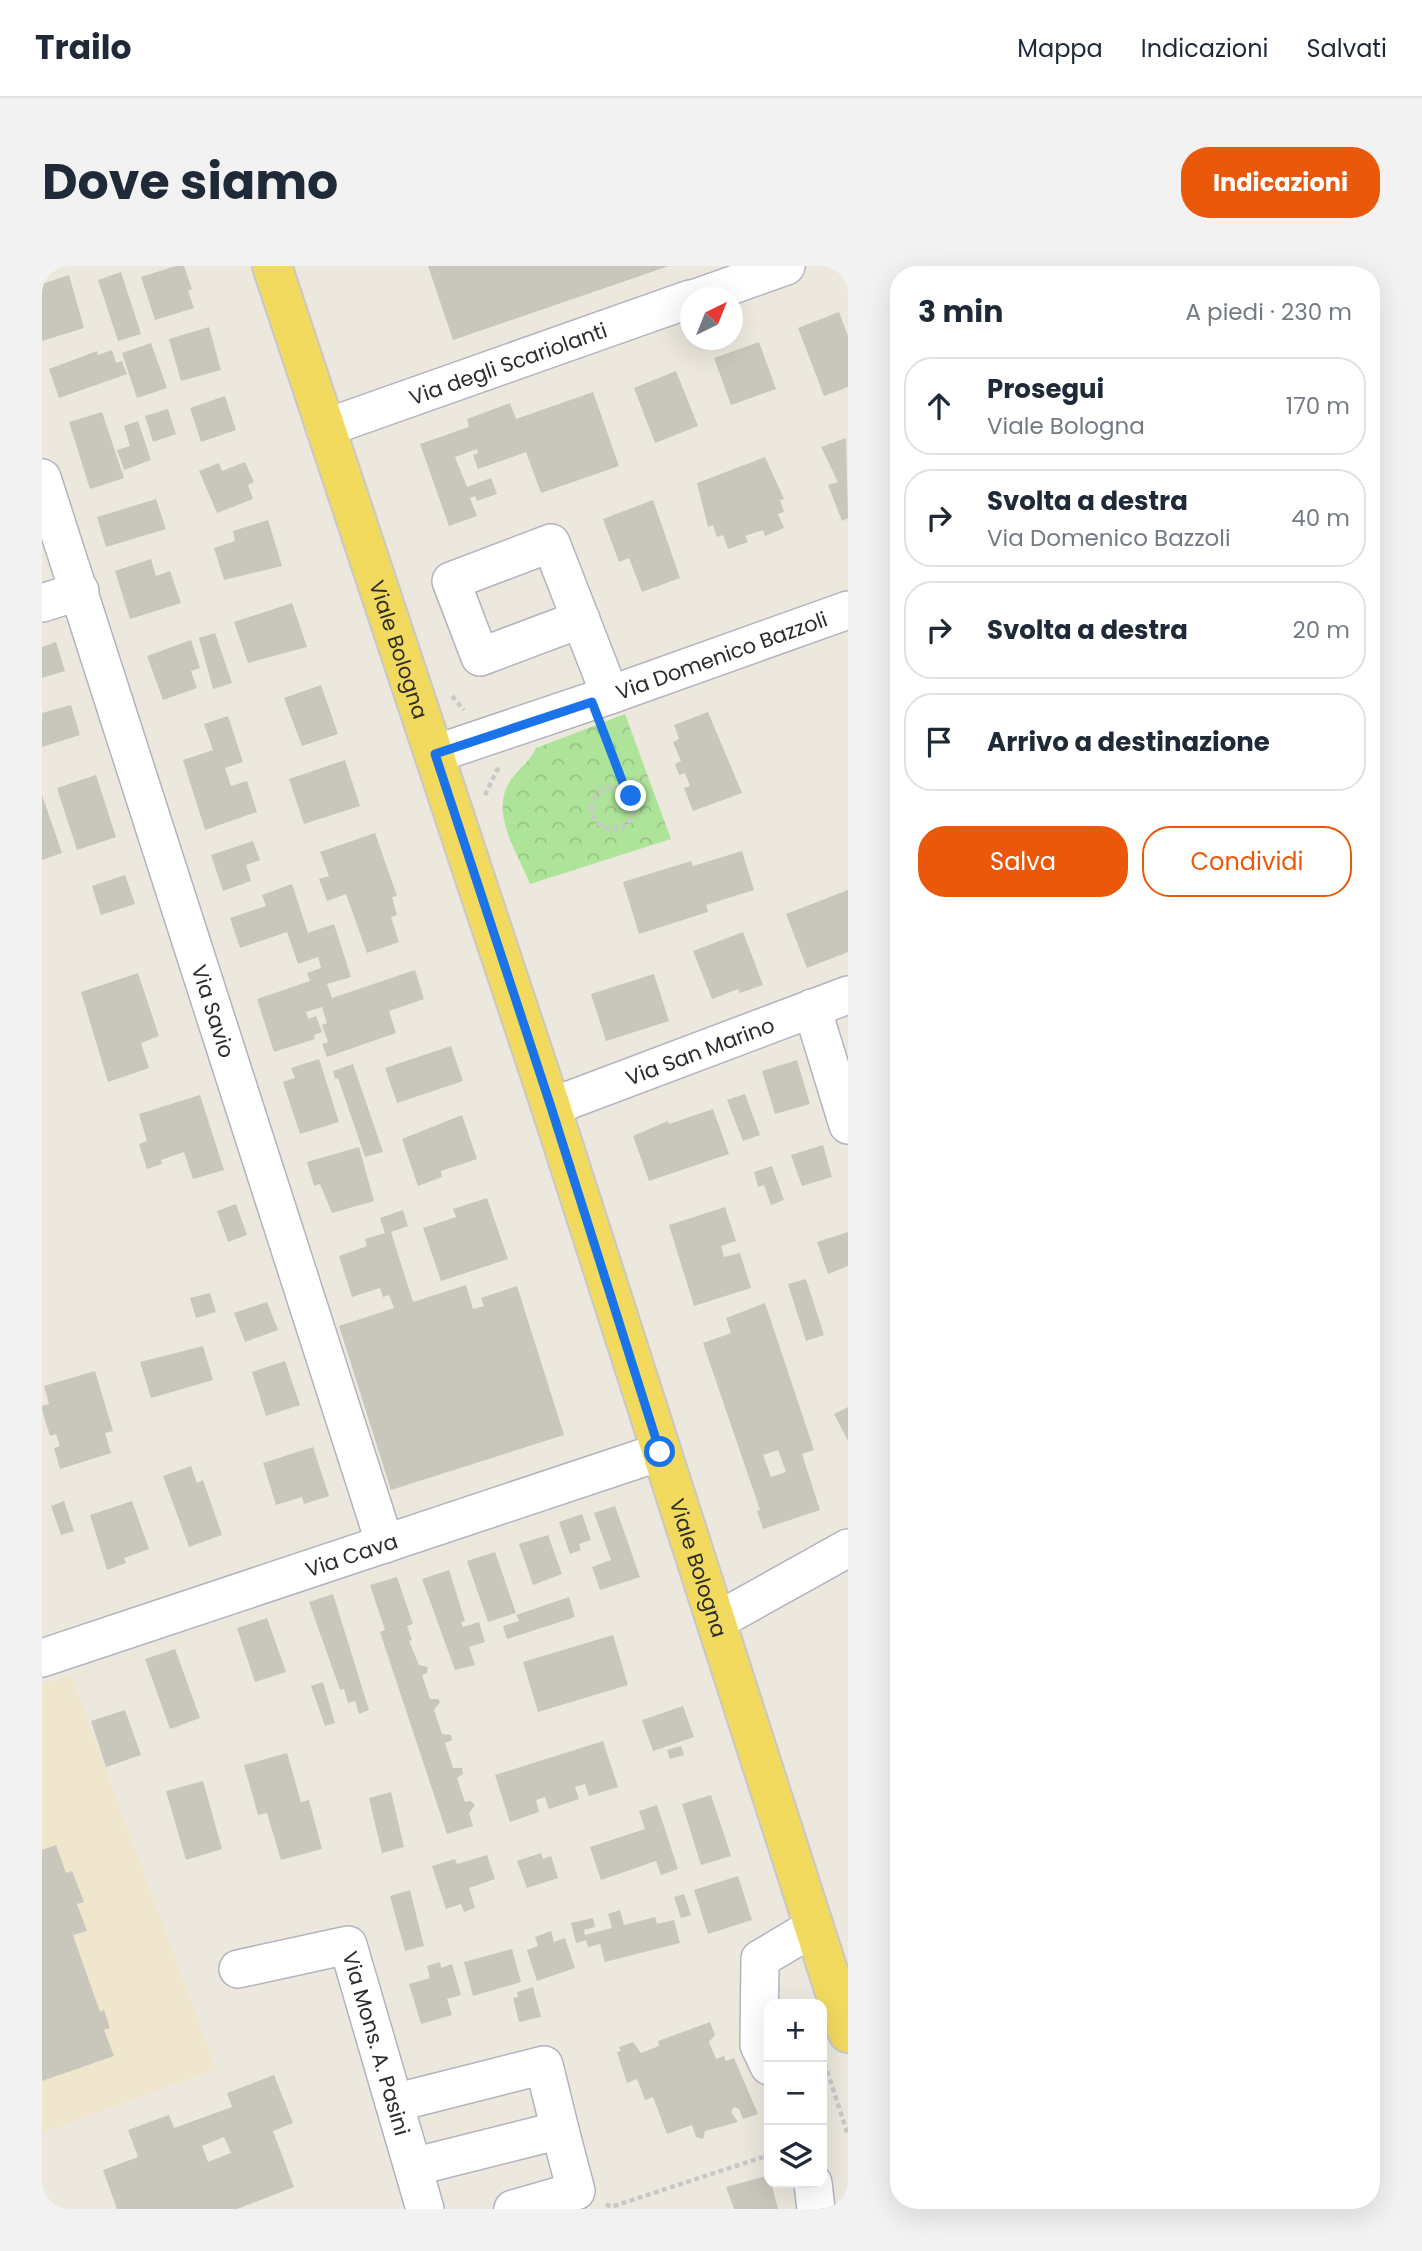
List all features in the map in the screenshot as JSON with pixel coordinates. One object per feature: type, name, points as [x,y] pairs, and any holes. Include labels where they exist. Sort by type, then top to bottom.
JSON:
[{"type":"main road","name":"Viale Bologna","points":[[272,266],[551,1107],[848,2033]]},
{"type":"street","points":[[727,287],[786,266]]},
{"type":"street","name":"Via degli Scariolanti","points":[[325,428],[680,303]]},
{"type":"street","name":"Via Savio","points":[[42,478],[385,1544]]},
{"type":"street","points":[[42,603],[80,591]]},
{"type":"street","name":"Via Domenico Bazzoli","points":[[435,754],[601,699],[848,610]]},
{"type":"street","points":[[581,619],[601,699]]},
{"type":"street","name":"Via San Marino","points":[[551,1107],[848,995]]},
{"type":"street","points":[[812,1008],[848,1125]]},
{"type":"street","name":"Via Cava","points":[[42,1658],[660,1452]]},
{"type":"street","points":[[716,1621],[848,1548]]},
{"type":"street","points":[[767,2062],[759,2045],[760,1959],[814,1927]]},
{"type":"street","name":"Via Mons. A. Pasini","points":[[238,1969],[348,1945],[425,2209]]},
{"type":"street","points":[[394,2103],[544,2065],[576,2191],[513,2209]]},
{"type":"street","points":[[412,2167],[560,2130]]},
{"type":"street","points":[[814,2188],[817,2209]]},
{"type":"path","points":[[601,699],[626,791],[634,803],[633,818],[628,824],[615,830],[601,826],[592,809],[596,796],[606,788],[626,791]]},
{"type":"path","points":[[825,2062],[848,2135]]},
{"type":"path","points":[[576,2191],[611,2207],[764,2157]]},
{"type":"shaded area","points":[[71,1675],[216,2069],[42,2133],[42,1685]]},
{"type":"green space","points":[[625,714],[671,839],[530,884],[505,823],[503,798],[510,781],[536,748]]},
{"type":"building","points":[[184,266],[192,289],[188,291],[194,308],[155,320],[141,277]]},
{"type":"building","points":[[428,266],[669,266],[453,340]]},
{"type":"building","points":[[121,272],[141,334],[118,341],[98,280]]},
{"type":"building","points":[[69,275],[84,328],[42,341],[42,284]]},
{"type":"building","points":[[839,312],[848,336],[848,387],[824,396],[798,328]]},
{"type":"building","points":[[209,327],[221,370],[181,381],[169,339]]},
{"type":"building","points":[[759,342],[776,389],[731,405],[714,358],[743,350]]},
{"type":"building","points":[[151,343],[167,388],[137,398],[122,353]]},
{"type":"building","points":[[112,350],[116,363],[122,361],[127,374],[59,398],[49,369],[97,351],[98,355]]},
{"type":"building","points":[[676,371],[698,426],[655,443],[634,388]]},
{"type":"building","points":[[593,392],[619,466],[541,493],[526,452],[478,469],[473,455],[478,453],[477,449],[455,457],[467,487],[491,478],[497,494],[477,501],[475,496],[470,498],[477,516],[449,526],[420,444],[469,427],[467,419],[510,403],[516,419]]},
{"type":"building","points":[[225,396],[236,430],[201,442],[190,408]]},
{"type":"building","points":[[168,409],[176,434],[153,442],[145,416]]},
{"type":"building","points":[[102,412],[124,478],[90,489],[69,422]]},
{"type":"building","points":[[138,421],[151,460],[124,470],[117,450],[130,446],[124,426]]},
{"type":"building","points":[[846,438],[848,518],[842,521],[828,485],[838,482],[821,447]]},
{"type":"building","points":[[765,457],[784,499],[780,500],[784,512],[778,514],[784,528],[765,536],[763,530],[745,536],[748,542],[728,549],[723,535],[717,537],[713,525],[708,527],[697,483]]},
{"type":"building","points":[[245,462],[254,482],[248,485],[253,499],[217,513],[199,471],[219,463],[222,471]]},
{"type":"building","points":[[156,499],[166,529],[106,547],[97,517]]},
{"type":"building","points":[[653,500],[680,578],[642,592],[629,558],[619,562],[603,519]]},
{"type":"building","points":[[268,520],[282,566],[224,580],[214,548],[235,541],[233,531]]},
{"type":"building","points":[[151,559],[156,576],[170,571],[181,603],[130,619],[115,571]]},
{"type":"building","points":[[292,603],[307,647],[248,663],[234,622]]},
{"type":"building","points":[[215,633],[232,683],[213,689],[199,638]]},
{"type":"building","points":[[191,640],[200,668],[191,671],[197,688],[163,700],[147,656]]},
{"type":"building","points":[[56,642],[65,671],[42,678],[42,647]]},
{"type":"building","points":[[321,685],[338,734],[302,746],[284,698]]},
{"type":"building","points":[[71,705],[80,735],[42,747],[42,713]]},
{"type":"building","points":[[708,712],[742,793],[693,811],[684,788],[690,786],[685,773],[679,775],[675,764],[681,761],[673,742],[679,739],[674,725]]},
{"type":"building","points":[[228,716],[243,762],[225,768],[231,786],[247,781],[257,812],[205,830],[183,760],[213,750],[204,724]]},
{"type":"building","points":[[345,760],[360,806],[304,824],[289,779]]},
{"type":"building","points":[[96,775],[116,837],[77,850],[57,788]]},
{"type":"building","points":[[42,795],[62,853],[42,860]]},
{"type":"building","points":[[375,833],[397,896],[392,897],[397,915],[391,917],[399,942],[367,953],[346,894],[327,901],[319,879],[329,876],[320,852]]},
{"type":"building","points":[[253,841],[260,860],[246,865],[251,881],[223,891],[211,855]]},
{"type":"building","points":[[742,851],[754,890],[706,905],[708,912],[639,934],[623,882],[691,861],[693,866]]},
{"type":"building","points":[[125,875],[135,904],[101,915],[92,886]]},
{"type":"building","points":[[292,884],[308,933],[334,924],[351,977],[327,984],[332,998],[415,970],[424,999],[389,1011],[396,1033],[327,1057],[322,1044],[328,1042],[322,1025],[327,1023],[322,1007],[306,1012],[308,1019],[316,1016],[322,1032],[314,1035],[315,1039],[274,1052],[257,999],[310,981],[307,973],[321,968],[318,957],[298,964],[287,932],[240,948],[230,918],[266,906],[262,895]]},
{"type":"building","points":[[848,890],[848,952],[807,968],[786,914]]},
{"type":"building","points":[[743,932],[763,985],[740,993],[738,989],[712,999],[693,951]]},
{"type":"building","points":[[138,973],[159,1036],[141,1043],[149,1068],[108,1082],[81,992]]},
{"type":"building","points":[[654,974],[669,1021],[606,1041],[591,994]]},
{"type":"building","points":[[451,1046],[463,1081],[397,1103],[385,1068]]},
{"type":"building","points":[[319,1059],[339,1122],[300,1134],[283,1082],[295,1078],[291,1068]]},
{"type":"building","points":[[797,1060],[810,1104],[775,1114],[762,1071]]},
{"type":"building","points":[[353,1064],[383,1152],[365,1157],[338,1078],[335,1079],[333,1071]]},
{"type":"building","points":[[745,1094],[760,1135],[743,1141],[727,1100]]},
{"type":"building","points":[[200,1095],[224,1170],[193,1179],[184,1152],[161,1160],[162,1164],[147,1169],[139,1144],[147,1141],[139,1114]]},
{"type":"building","points":[[713,1109],[729,1154],[649,1181],[633,1136],[668,1121],[669,1124]]},
{"type":"building","points":[[462,1115],[477,1159],[441,1171],[442,1177],[418,1186],[402,1139]]},
{"type":"building","points":[[823,1145],[832,1177],[802,1186],[791,1155]]},
{"type":"building","points":[[359,1147],[374,1201],[332,1213],[320,1184],[314,1186],[307,1162]]},
{"type":"building","points":[[772,1166],[784,1200],[771,1205],[764,1185],[758,1187],[754,1172]]},
{"type":"building","points":[[487,1198],[508,1259],[441,1281],[423,1228],[456,1217],[453,1209]]},
{"type":"building","points":[[236,1204],[247,1235],[228,1242],[217,1211]]},
{"type":"building","points":[[725,1207],[736,1241],[721,1246],[724,1257],[740,1253],[751,1288],[694,1306],[669,1225]]},
{"type":"building","points":[[403,1210],[408,1226],[391,1232],[413,1302],[466,1285],[473,1309],[484,1306],[481,1298],[517,1286],[564,1435],[391,1490],[339,1326],[394,1308],[389,1295],[383,1297],[380,1288],[352,1297],[339,1256],[367,1246],[365,1239],[385,1233],[380,1218]]},
{"type":"building","points":[[848,1232],[848,1266],[828,1274],[817,1242]]},
{"type":"building","points":[[806,1279],[824,1335],[806,1341],[788,1284]]},
{"type":"building","points":[[210,1293],[216,1312],[196,1318],[190,1298]]},
{"type":"building","points":[[267,1302],[278,1330],[245,1342],[234,1313]]},
{"type":"building","points":[[765,1303],[814,1450],[802,1454],[820,1510],[763,1529],[757,1511],[760,1510],[703,1343],[731,1333],[726,1318]],"holes":[[[778,1450],[786,1472],[771,1477],[763,1455]]]},
{"type":"building","points":[[203,1346],[213,1380],[151,1398],[140,1362]]},
{"type":"building","points":[[285,1361],[300,1405],[266,1416],[252,1372]]},
{"type":"building","points":[[95,1371],[113,1431],[105,1433],[111,1453],[60,1469],[54,1448],[60,1446],[56,1434],[50,1436],[42,1410],[42,1406],[49,1404],[44,1386]]},
{"type":"building","points":[[848,1407],[848,1441],[834,1414]]},
{"type":"building","points":[[313,1447],[329,1496],[304,1504],[302,1497],[276,1505],[263,1463]]},
{"type":"building","points":[[191,1466],[197,1483],[203,1480],[222,1535],[189,1547],[163,1476]]},
{"type":"building","points":[[64,1501],[74,1531],[61,1535],[51,1506]]},
{"type":"building","points":[[132,1501],[149,1549],[124,1558],[126,1563],[107,1570],[90,1515]]},
{"type":"building","points":[[615,1506],[640,1577],[600,1590],[592,1567],[611,1560],[594,1513]]},
{"type":"building","points":[[582,1514],[591,1540],[579,1544],[581,1550],[570,1554],[559,1522]]},
{"type":"building","points":[[548,1535],[562,1574],[533,1585],[519,1544]]},
{"type":"building","points":[[495,1552],[516,1613],[488,1622],[467,1561]]},
{"type":"building","points":[[449,1570],[465,1621],[461,1622],[463,1627],[479,1622],[485,1642],[469,1647],[475,1665],[455,1670],[422,1579]]},
{"type":"building","points":[[397,1577],[413,1624],[407,1626],[412,1640],[409,1641],[419,1665],[428,1667],[427,1673],[422,1675],[430,1699],[438,1699],[440,1702],[434,1710],[442,1734],[451,1735],[452,1740],[445,1743],[453,1768],[462,1768],[463,1774],[457,1778],[465,1802],[471,1801],[475,1805],[469,1813],[473,1826],[447,1834],[380,1632],[385,1630],[370,1585]]},
{"type":"building","points":[[333,1594],[369,1710],[359,1714],[355,1701],[348,1703],[344,1689],[340,1690],[309,1602]]},
{"type":"building","points":[[569,1597],[575,1617],[507,1639],[503,1626],[519,1621],[516,1615]]},
{"type":"building","points":[[267,1618],[286,1672],[255,1682],[237,1628]]},
{"type":"building","points":[[613,1635],[628,1685],[538,1712],[523,1662]]},
{"type":"building","points":[[175,1649],[200,1718],[170,1729],[145,1659]]},
{"type":"building","points":[[323,1682],[335,1723],[325,1726],[311,1686]]},
{"type":"building","points":[[683,1706],[694,1737],[653,1751],[642,1720]]},
{"type":"building","points":[[125,1710],[141,1755],[106,1767],[91,1721]]},
{"type":"building","points":[[603,1741],[618,1787],[589,1796],[585,1784],[575,1787],[579,1799],[549,1809],[545,1797],[536,1800],[539,1812],[510,1822],[495,1775]]},
{"type":"building","points":[[681,1746],[684,1755],[670,1759],[667,1750]]},
{"type":"building","points":[[287,1753],[301,1802],[309,1800],[322,1849],[281,1860],[267,1813],[258,1815],[244,1765]]},
{"type":"building","points":[[203,1781],[222,1849],[186,1860],[166,1791]]},
{"type":"building","points":[[391,1792],[404,1847],[382,1853],[369,1798]]},
{"type":"building","points":[[711,1795],[731,1856],[701,1865],[682,1804]]},
{"type":"building","points":[[657,1805],[678,1869],[661,1875],[656,1861],[601,1880],[590,1847],[645,1829],[639,1811]]},
{"type":"building","points":[[56,1845],[66,1873],[72,1871],[84,1902],[77,1904],[87,1931],[73,1935],[100,2012],[104,2010],[110,2028],[104,2030],[114,2056],[42,2081],[42,1850]]},
{"type":"building","points":[[541,1853],[543,1859],[551,1856],[558,1878],[527,1888],[517,1861]]},
{"type":"building","points":[[487,1855],[495,1879],[469,1888],[475,1908],[464,1912],[461,1904],[446,1909],[432,1866],[455,1859],[457,1864]]},
{"type":"building","points":[[738,1876],[752,1920],[708,1934],[694,1890]]},
{"type":"building","points":[[410,1890],[424,1946],[405,1951],[390,1896]]},
{"type":"building","points":[[684,1894],[691,1915],[681,1918],[674,1897]]},
{"type":"building","points":[[620,1910],[624,1925],[655,1917],[657,1924],[674,1920],[680,1943],[605,1962],[600,1944],[588,1947],[586,1940],[576,1943],[571,1923],[593,1918],[595,1927],[584,1930],[585,1935],[612,1928],[608,1914]]},
{"type":"building","points":[[551,1931],[554,1942],[565,1938],[575,1968],[537,1981],[527,1950],[538,1946],[535,1937]]},
{"type":"building","points":[[512,1949],[521,1982],[473,1996],[464,1962]]},
{"type":"building","points":[[440,1962],[441,1968],[452,1964],[461,1995],[447,1999],[452,2015],[421,2024],[409,1984],[430,1978],[427,1966]]},
{"type":"building","points":[[533,1987],[541,2017],[519,2022],[513,1998],[518,1997],[517,1992]]},
{"type":"building","points":[[710,2022],[715,2035],[709,2042],[716,2059],[724,2056],[726,2061],[734,2058],[758,2114],[743,2119],[739,2109],[734,2107],[731,2112],[738,2122],[705,2131],[703,2139],[696,2137],[692,2125],[667,2134],[653,2097],[645,2100],[637,2079],[627,2083],[617,2052],[621,2051],[619,2047],[633,2042],[641,2053],[659,2046],[658,2041]]},
{"type":"building","points":[[274,2075],[293,2123],[273,2131],[294,2187],[237,2209],[117,2209],[103,2170],[138,2157],[128,2130],[169,2115],[174,2128],[232,2107],[227,2093]],"holes":[[[224,2137],[231,2153],[208,2162],[202,2146]]]},
{"type":"building","points":[[764,2176],[764,2188],[772,2188],[778,2209],[734,2209],[726,2187]]},
{"type":"route","points":[[631,796],[626,791],[592,702],[435,754],[551,1107],[660,1452]]}]
